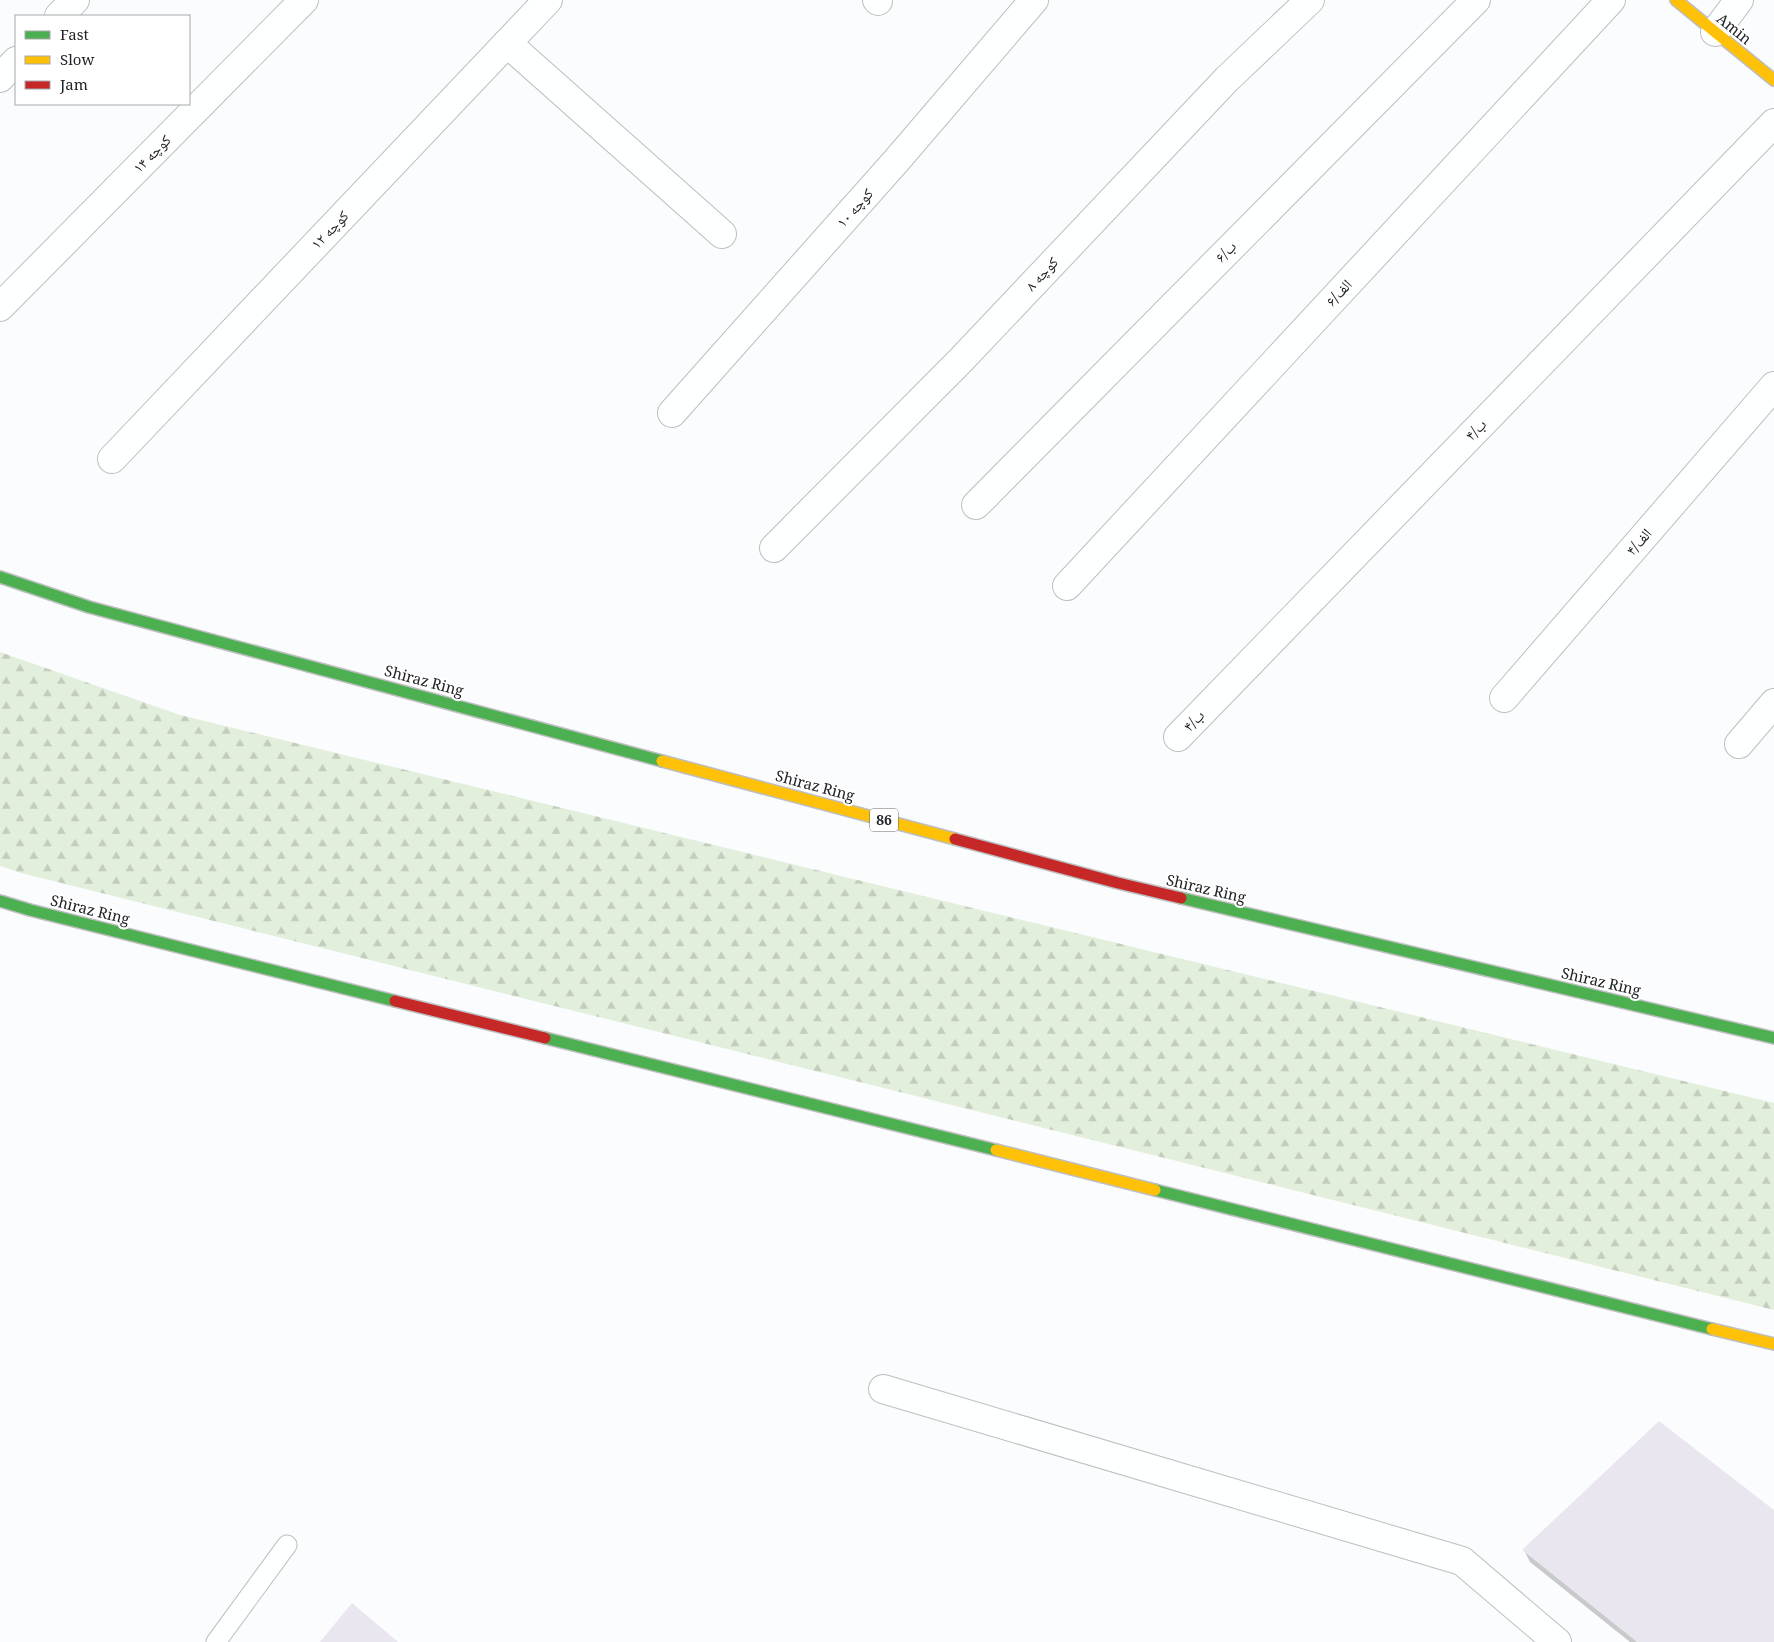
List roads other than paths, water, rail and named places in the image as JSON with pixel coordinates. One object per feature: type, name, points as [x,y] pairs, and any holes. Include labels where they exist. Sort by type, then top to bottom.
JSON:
[{"type":"main road","name":"Amin","points":[[1676,0],[1774,80]]},
{"type":"main road","name":"Shiraz Ring","points":[[0,577],[89,607],[1118,884],[1774,1038]]},
{"type":"main road","name":"Shiraz Ring","points":[[0,901],[39,913],[1774,1344]]},
{"type":"street","points":[[60,15],[75,0]]},
{"type":"street","name":"کوچه ۱۴","points":[[0,307],[304,0]]},
{"type":"street","name":"کوچه ۱۲","points":[[112,459],[548,0]]},
{"type":"street","name":"کوچه ۱۰","points":[[672,414],[897,160],[1034,0]]},
{"type":"street","name":"کوچه ۸","points":[[774,548],[961,360],[1227,79],[1310,0]]},
{"type":"street","name":"ب/۶","points":[[976,505],[1476,0]]},
{"type":"street","name":"۶/الف","points":[[1068,586],[1611,0]]},
{"type":"street","points":[[1715,32],[1739,0]]},
{"type":"street","points":[[507,43],[722,234]]},
{"type":"street","points":[[0,78],[15,62]]},
{"type":"street","name":"۴/ب","points":[[1178,737],[1774,124]]},
{"type":"street","name":"۴/الف","points":[[1504,698],[1774,386]]},
{"type":"street","points":[[1739,744],[1774,703]]},
{"type":"street","points":[[883,1389],[1462,1562],[1557,1642]]},
{"type":"lane","points":[[216,1642],[287,1545]]}]
